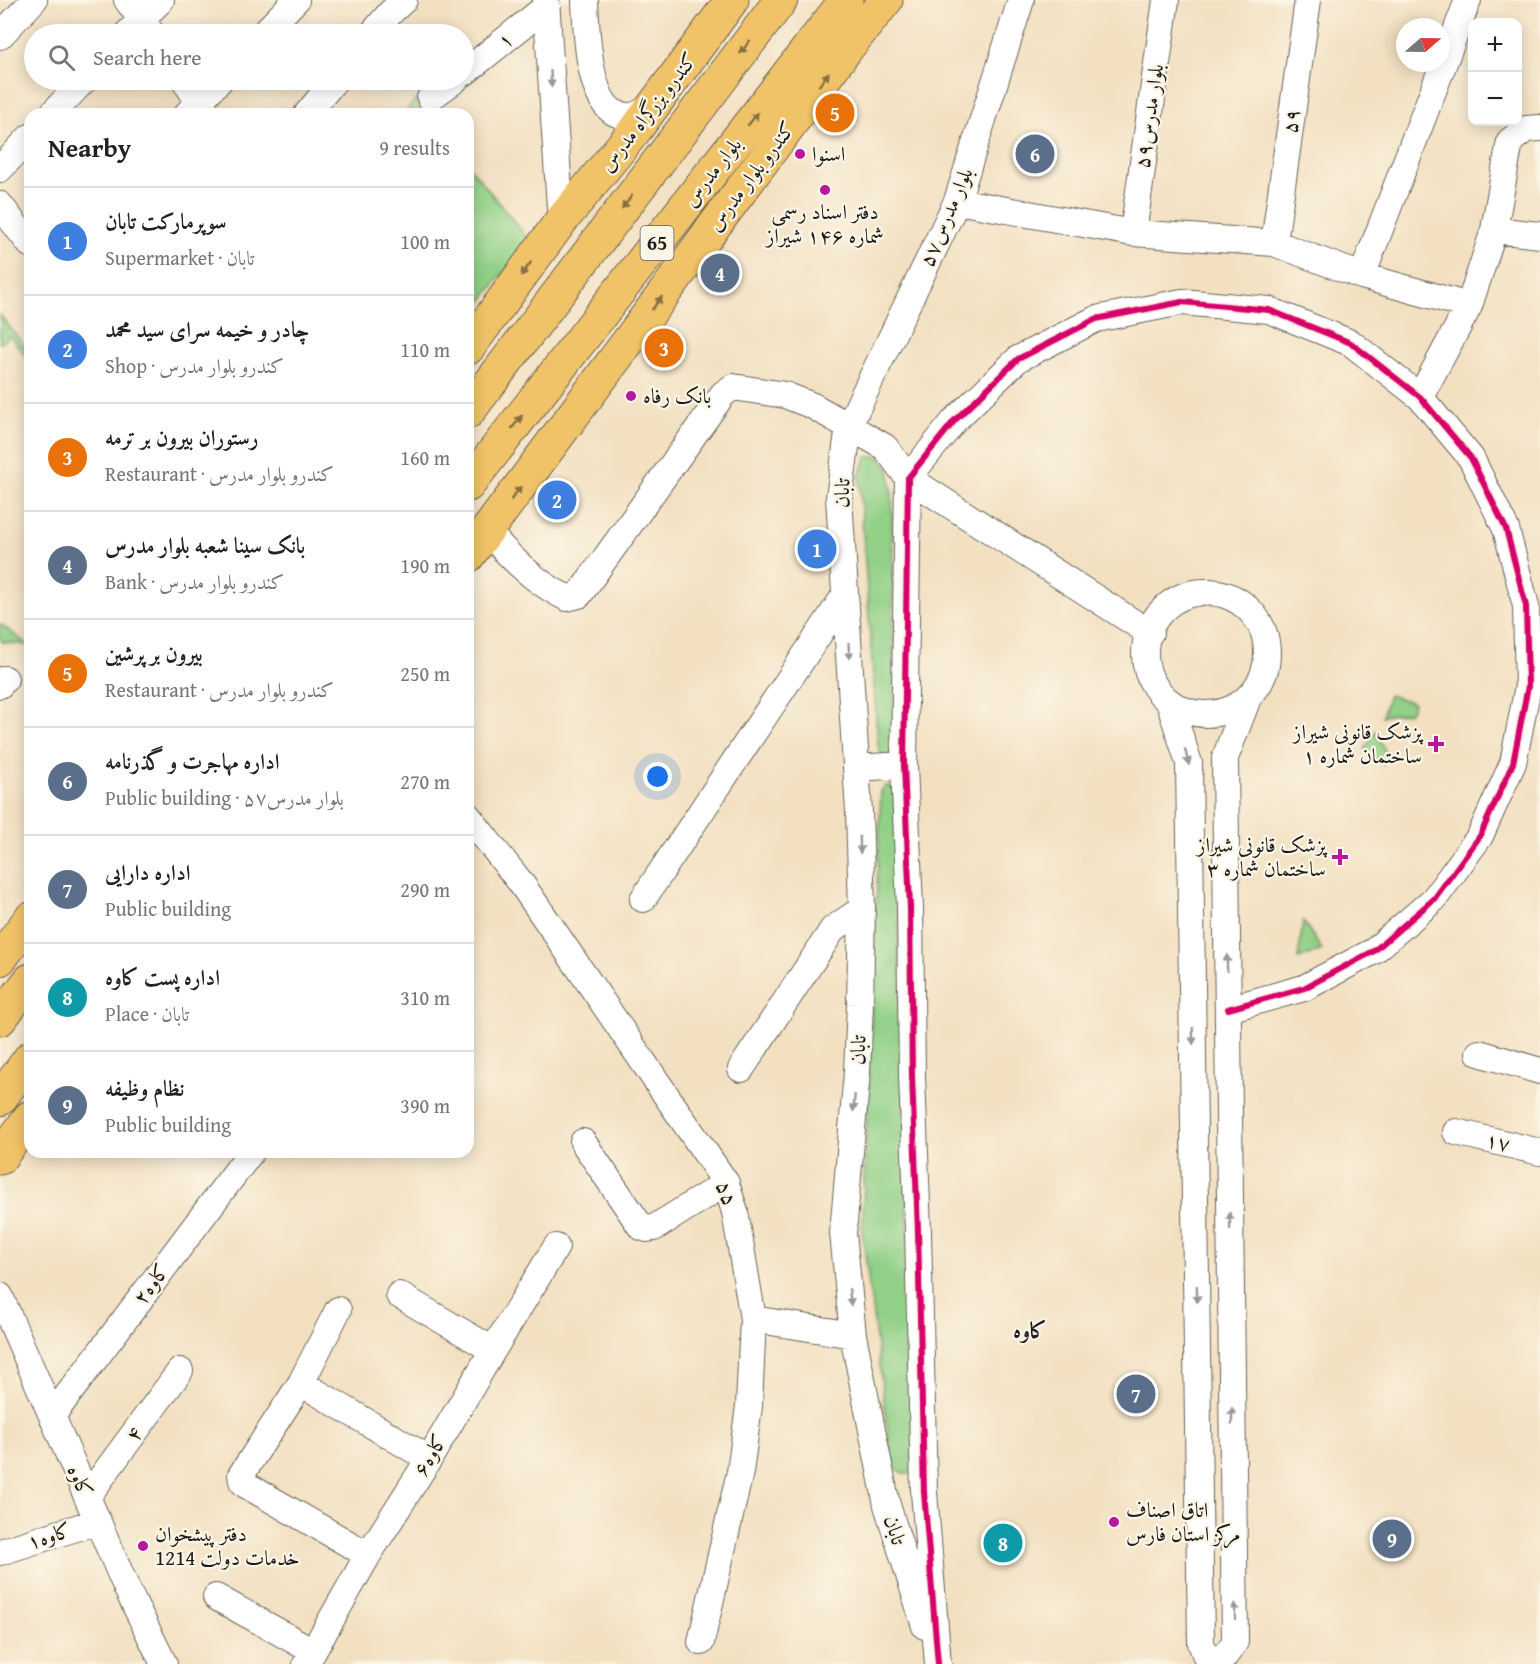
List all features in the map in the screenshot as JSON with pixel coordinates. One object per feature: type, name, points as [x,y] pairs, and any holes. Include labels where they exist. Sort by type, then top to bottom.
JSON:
[{"type":"main road","name":"65","points":[[474,404],[780,0]]},
{"type":"main road","name":"بلوار مدرس","points":[[474,477],[846,0]]},
{"type":"main road","points":[[806,52],[867,0]]},
{"type":"main road","name":"کندرو بلوار مدرس","points":[[478,544],[840,58],[886,0]]},
{"type":"main road","name":"کندرو بزرگراه مدرس","points":[[561,222],[636,129],[732,1]]},
{"type":"main road","points":[[475,339],[561,222]]},
{"type":"main road","points":[[0,959],[24,927]]},
{"type":"main road","points":[[0,1019],[24,988]]},
{"type":"main road","points":[[0,1099],[24,1066]]},
{"type":"main road","points":[[0,1158],[24,1126]]},
{"type":"street","points":[[0,36],[34,0]]},
{"type":"street","points":[[137,22],[161,0]]},
{"type":"street","points":[[273,24],[296,0]]},
{"type":"street","points":[[380,24],[404,0]]},
{"type":"street","points":[[585,0],[587,41],[594,80],[601,99],[613,112],[632,116],[655,104]]},
{"type":"street","name":"بلوار مدرس۵۷","points":[[849,425],[957,201],[1021,0]]},
{"type":"street","name":"بلوار مدرس۵۹","points":[[1133,233],[1166,0]]},
{"type":"street","name":"۵۹","points":[[1274,243],[1308,0]]},
{"type":"street","points":[[1362,276],[1468,0]]},
{"type":"street","points":[[547,3],[561,222]]},
{"type":"street","name":"۱","points":[[474,65],[547,3]]},
{"type":"street","points":[[549,43],[558,52],[568,57],[580,54],[587,41]]},
{"type":"street","points":[[58,108],[75,90]]},
{"type":"street","points":[[189,90],[197,108]]},
{"type":"street","points":[[199,108],[213,90]]},
{"type":"street","points":[[312,108],[327,90]]},
{"type":"street","points":[[430,98],[442,90]]},
{"type":"street","points":[[1420,397],[1469,306],[1494,230],[1510,141],[1526,129],[1540,128]]},
{"type":"street","points":[[0,169],[24,143]]},
{"type":"street","points":[[957,201],[1133,233],[1274,243],[1362,276],[1469,306]]},
{"type":"street","points":[[0,205],[24,236]]},
{"type":"street","points":[[1494,230],[1540,235]]},
{"type":"street","points":[[937,1664],[924,1492],[912,1076],[910,908],[904,765],[908,478],[955,420],[1018,359],[1096,319],[1182,302],[1269,310],[1351,343],[1420,397],[1471,458],[1506,529],[1526,606],[1528,686],[1512,763],[1480,836],[1434,899],[1374,951],[1304,988],[1228,1009]]},
{"type":"street","points":[[478,544],[509,556],[554,592],[567,598],[579,595],[723,394],[733,387],[785,395],[813,406],[849,425],[885,447],[908,478],[1150,633]]},
{"type":"street","name":"تابان","points":[[849,425],[839,498],[856,768],[862,909],[860,1004],[843,1233],[853,1335],[887,1505],[937,1664]]},
{"type":"street","points":[[1169,702],[1188,711],[1209,714],[1230,710],[1248,698],[1261,682],[1267,661],[1266,642],[1260,624],[1249,609],[1233,598],[1215,593],[1197,592],[1179,598],[1164,610],[1152,625],[1146,645],[1147,666],[1155,686],[1169,702],[1190,763],[1202,1643],[1209,1664]]},
{"type":"street","points":[[643,898],[845,595]]},
{"type":"street","points":[[1219,1664],[1235,1642],[1226,758],[1248,698]]},
{"type":"street","points":[[856,768],[904,765]]},
{"type":"street","name":"۵۵","points":[[474,824],[521,883],[726,1183],[735,1212],[753,1319],[749,1407],[740,1472],[701,1642]]},
{"type":"street","points":[[741,1069],[833,929],[862,909]]},
{"type":"street","points":[[1479,1053],[1540,1071]]},
{"type":"street","name":"۱۷","points":[[1456,1131],[1540,1152]]},
{"type":"street","points":[[583,1142],[641,1227],[647,1229],[654,1228],[726,1183]]},
{"type":"street","name":"کاوه۲","points":[[52,1416],[246,1158]]},
{"type":"street","name":"کاوه۶","points":[[310,1658],[368,1555],[429,1459],[556,1247]]},
{"type":"street","points":[[399,1295],[493,1350]]},
{"type":"street","name":"کاوه","points":[[0,1296],[127,1589],[164,1664]]},
{"type":"street","points":[[338,1310],[301,1383],[241,1475],[246,1485],[368,1555]]},
{"type":"street","points":[[753,1319],[853,1335]]},
{"type":"street","name":"۴","points":[[87,1497],[180,1371]]},
{"type":"street","points":[[301,1383],[429,1459]]},
{"type":"street","name":"کاوه۱","points":[[0,1552],[98,1521]]},
{"type":"street","points":[[216,1597],[310,1658]]},
{"type":"green space","points":[[415,100],[422,108],[409,108]]},
{"type":"green space","points":[[474,172],[529,240],[474,311]]},
{"type":"green space","points":[[0,315],[24,345],[24,354],[10,336],[0,344]]},
{"type":"green space","points":[[878,456],[889,468],[892,493],[895,754],[883,758],[878,746],[859,476],[867,457]]},
{"type":"green space","points":[[0,624],[24,642],[24,645],[2,642]]},
{"type":"green space","points":[[1389,695],[1414,703],[1410,712],[1382,716]]},
{"type":"green space","points":[[1375,731],[1387,755],[1383,764],[1365,749]]},
{"type":"green space","points":[[886,786],[895,788],[915,1463],[909,1474],[897,1470],[892,1464],[862,1230],[881,791]]},
{"type":"green space","points":[[1303,921],[1322,950],[1298,959]]},
{"type":"cycle path","points":[[938,1664],[924,1492],[912,1076],[910,908],[904,765],[908,478],[955,420],[1018,359],[1096,319],[1182,302],[1269,310],[1351,343],[1420,397],[1471,458],[1506,529],[1526,606],[1528,686],[1513,763],[1480,836],[1434,899],[1374,951],[1304,988],[1228,1009]]},
{"type":"place","name":"بیرون بر پرشین","points":[[835,113]]},
{"type":"place","name":"اسنوا","points":[[800,154]]},
{"type":"place","name":"اداره مهاجرت و گذرنامه","points":[[1035,154]]},
{"type":"place","name":"دفتر اسناد رسمی شماره ۱۴۶ شیراز","points":[[825,190]]},
{"type":"place","name":"بانک سینا شعبه بلوار مدرس","points":[[720,273]]},
{"type":"place","name":"رستوران بیرون بر ترمه","points":[[664,348]]},
{"type":"place","name":"بانک رفاه","points":[[631,396]]},
{"type":"place","name":"چادر و خیمه سرای سید محمد","points":[[557,500]]},
{"type":"place","name":"سوپرمارکت تابان","points":[[817,549]]},
{"type":"place","name":"پزشک قانونی شیراز ساختمان شماره ۱","points":[[1436,744]]},
{"type":"place","name":"پزشک قانونی شیراز ساختمان شماره ٣","points":[[1340,857]]},
{"type":"place","name":"اداره دارایی","points":[[1136,1394]]},
{"type":"place","name":"اتاق اصناف مرکز استان فارس","points":[[1114,1522]]},
{"type":"place","name":"نظام وظیفه","points":[[1392,1539]]},
{"type":"place","name":"اداره پست کاوه","points":[[1003,1543]]},
{"type":"place","name":"دفتر پیشخوان خدمات دولت 1214","points":[[143,1546]]},
{"type":"district","name":"کاوه","points":[[1030,1330]]}]
